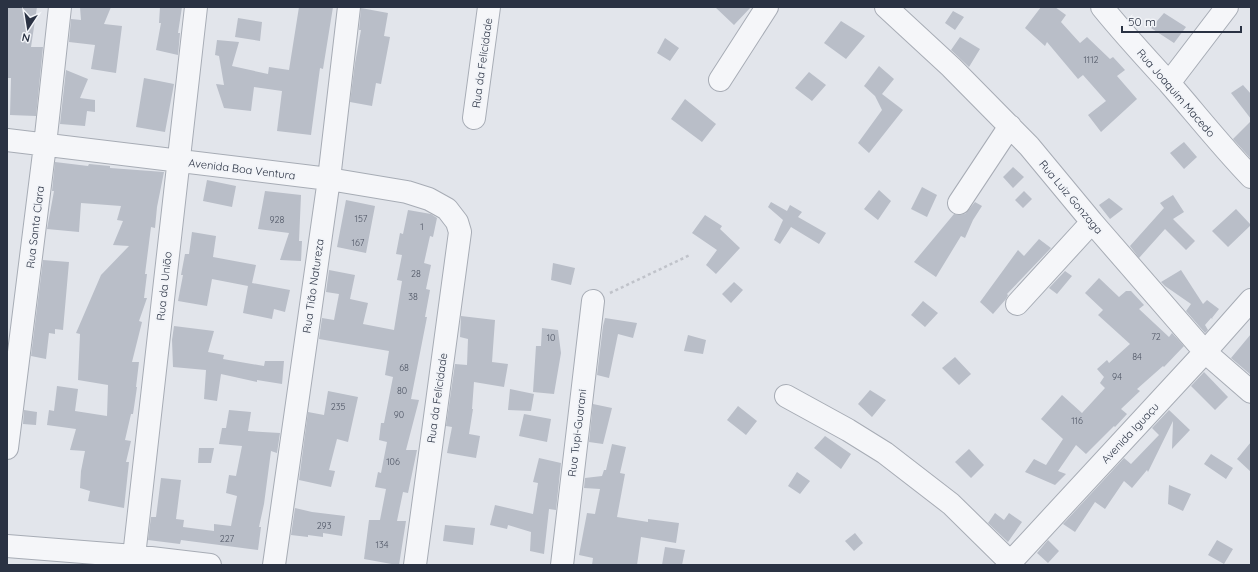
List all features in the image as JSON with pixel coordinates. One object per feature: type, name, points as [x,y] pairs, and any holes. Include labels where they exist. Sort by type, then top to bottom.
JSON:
[{"type":"street","name":"Rua Santa Clara","points":[[7,448],[45,145],[60,7]]},
{"type":"street","name":"Rua da União","points":[[133,561],[196,7]]},
{"type":"street","name":"Rua Tião Natureza","points":[[274,565],[329,179],[349,7]]},
{"type":"street","name":"Rua da Felicidade","points":[[474,118],[489,7]]},
{"type":"street","points":[[720,80],[767,7]]},
{"type":"street","name":"Rua Luiz Gonzaga","points":[[886,7],[951,67],[1029,146],[1092,222],[1205,352],[1251,392]]},
{"type":"street","name":"Rua Joaquim Macedo","points":[[1102,7],[1116,25],[1251,177]]},
{"type":"street","points":[[1168,83],[1227,7]]},
{"type":"street","points":[[959,203],[1010,126]]},
{"type":"street","name":"Avenida Boa Ventura","points":[[7,140],[329,179],[407,192],[429,199],[447,209],[457,222],[460,232]]},
{"type":"street","points":[[1017,304],[1092,222]]},
{"type":"street","name":"Rua da Felicidade","points":[[415,565],[460,232]]},
{"type":"street","name":"Avenida Iguaçu","points":[[1010,564],[1251,300]]},
{"type":"street","name":"Rua Tupi-Guarani","points":[[562,565],[593,302]]},
{"type":"street","points":[[786,396],[843,427],[886,453],[951,504],[1010,564]]},
{"type":"street","points":[[7,546],[133,561],[210,565]]},
{"type":"path","points":[[593,302],[690,255]]},
{"type":"building","points":[[7,7],[37,7],[31,47],[43,47],[36,116],[10,115],[11,78],[7,78]]},
{"type":"building","points":[[80,7],[111,7],[104,24],[122,26],[116,73],[91,69],[95,45],[69,42],[71,19],[81,20]]},
{"type":"building","points":[[160,7],[182,7],[178,33],[180,33],[178,55],[156,50],[161,23],[159,23]]},
{"type":"building","points":[[299,7],[333,7],[323,69],[320,68],[311,135],[277,131],[282,91],[254,87],[251,111],[224,108],[216,84],[224,85],[219,56],[215,55],[217,40],[239,42],[232,66],[268,74],[269,67],[289,70]]},
{"type":"building","points":[[715,7],[751,7],[734,25]]},
{"type":"building","points":[[1041,7],[1055,7],[1066,15],[1061,22],[1080,43],[1087,37],[1110,59],[1113,57],[1125,70],[1117,76],[1137,99],[1101,132],[1088,115],[1106,101],[1083,75],[1078,79],[1047,42],[1045,46],[1025,28]]},
{"type":"building","points":[[361,8],[388,13],[384,36],[390,37],[381,84],[376,83],[372,106],[350,102],[361,30],[359,30]]},
{"type":"building","points":[[953,11],[964,17],[955,30],[945,23]]},
{"type":"building","points":[[1164,13],[1186,27],[1174,43],[1151,28]]},
{"type":"building","points":[[238,18],[262,22],[260,41],[235,37]]},
{"type":"building","points":[[841,21],[865,36],[846,59],[824,43]]},
{"type":"building","points":[[960,37],[980,49],[969,67],[951,50]]},
{"type":"building","points":[[665,38],[679,48],[670,61],[657,53]]},
{"type":"building","points":[[879,66],[894,79],[882,94],[903,110],[869,153],[858,143],[882,110],[875,96],[864,86]]},
{"type":"building","points":[[66,70],[88,79],[80,98],[95,100],[95,112],[87,111],[85,126],[60,124]]},
{"type":"building","points":[[809,72],[826,85],[812,101],[795,88]]},
{"type":"building","points":[[144,78],[174,84],[165,132],[136,127]]},
{"type":"building","points":[[1243,85],[1251,94],[1251,119],[1231,93]]},
{"type":"building","points":[[685,99],[716,124],[702,142],[671,119]]},
{"type":"building","points":[[1251,121],[1251,159],[1233,139]]},
{"type":"building","points":[[1184,142],[1197,157],[1184,169],[1170,153]]},
{"type":"building","points":[[55,162],[164,172],[157,207],[155,228],[151,227],[145,274],[147,274],[144,298],[147,298],[139,321],[142,322],[132,362],[139,362],[133,414],[131,414],[125,440],[131,441],[126,462],[129,462],[124,508],[88,501],[90,491],[80,488],[81,471],[85,451],[70,450],[76,429],[47,425],[49,410],[54,411],[57,386],[78,389],[75,411],[107,416],[108,385],[78,380],[80,334],[76,333],[101,275],[129,246],[113,245],[123,221],[117,220],[121,206],[81,203],[79,232],[47,229],[54,191],[52,191]]},
{"type":"building","points":[[1013,167],[1024,177],[1013,188],[1003,177]]},
{"type":"building","points":[[207,180],[236,186],[232,207],[203,201]]},
{"type":"building","points":[[922,187],[937,195],[927,217],[911,209]]},
{"type":"building","points":[[879,190],[891,201],[878,220],[864,209]]},
{"type":"building","points":[[265,191],[301,195],[299,241],[302,241],[301,261],[280,260],[289,233],[258,229]]},
{"type":"building","points":[[1024,191],[1032,199],[1023,208],[1015,200]]},
{"type":"building","points":[[1173,195],[1184,212],[1173,219],[1195,241],[1186,250],[1165,229],[1139,258],[1130,246],[1164,208],[1160,203]]},
{"type":"building","points":[[1109,198],[1123,209],[1110,219],[1099,205]]},
{"type":"building","points":[[346,200],[375,206],[366,253],[337,247]]},
{"type":"building","points":[[771,202],[787,211],[790,205],[802,212],[798,217],[826,233],[819,244],[791,227],[780,244],[774,240],[783,220],[768,207]]},
{"type":"building","points":[[975,202],[982,206],[973,220],[965,238],[961,236],[936,277],[914,262],[954,214],[965,214]]},
{"type":"building","points":[[1236,209],[1251,225],[1228,247],[1212,231]]},
{"type":"building","points":[[408,210],[431,214],[437,218],[433,237],[430,236],[424,263],[431,265],[426,289],[430,290],[425,317],[427,317],[411,399],[419,400],[406,450],[417,450],[408,493],[403,492],[397,521],[406,521],[399,565],[397,565],[364,559],[369,520],[380,520],[386,489],[375,487],[378,472],[381,473],[387,442],[379,440],[381,423],[384,423],[393,377],[385,375],[389,351],[319,339],[322,318],[334,320],[339,294],[326,292],[329,270],[355,275],[350,299],[368,303],[363,324],[394,330],[402,281],[397,280],[402,255],[396,254],[400,233],[403,234]]},
{"type":"building","points":[[705,215],[722,226],[720,229],[740,248],[716,274],[706,265],[717,250],[692,233]]},
{"type":"building","points":[[192,232],[216,236],[213,257],[256,265],[252,283],[290,290],[285,312],[274,309],[272,319],[243,313],[248,286],[212,279],[207,306],[178,301],[185,254],[189,254]]},
{"type":"building","points":[[1039,239],[1051,248],[1007,294],[1006,299],[993,314],[980,302],[1018,250],[1024,256]]},
{"type":"building","points":[[43,260],[69,262],[63,330],[55,329],[55,334],[49,333],[46,359],[31,356]]},
{"type":"building","points":[[553,263],[575,268],[571,285],[551,280]]},
{"type":"building","points":[[1181,270],[1203,304],[1207,300],[1219,309],[1212,318],[1213,319],[1211,318],[1205,325],[1208,330],[1205,333],[1186,311],[1191,304],[1161,282]]},
{"type":"building","points":[[1065,271],[1072,276],[1057,294],[1049,288]]},
{"type":"building","points":[[1099,278],[1119,297],[1126,291],[1131,291],[1144,305],[1139,309],[1169,337],[1172,333],[1184,346],[1164,367],[1163,366],[1137,389],[1140,391],[1121,409],[1127,414],[1086,454],[1076,445],[1058,471],[1066,474],[1055,485],[1025,472],[1034,459],[1046,465],[1063,439],[1041,419],[1062,395],[1082,413],[1105,388],[1100,383],[1104,377],[1097,369],[1107,360],[1109,363],[1130,344],[1098,315],[1103,310],[1085,293]]},
{"type":"building","points":[[734,282],[743,290],[731,303],[722,294]]},
{"type":"building","points":[[923,301],[938,313],[925,327],[911,315]]},
{"type":"building","points":[[461,316],[495,320],[492,362],[508,364],[504,387],[474,382],[473,409],[469,434],[480,436],[476,458],[447,453],[452,427],[446,426],[455,364],[467,365],[468,339],[460,337]]},
{"type":"building","points":[[605,318],[637,323],[633,338],[618,334],[609,378],[597,375]]},
{"type":"building","points":[[174,326],[214,331],[208,352],[224,355],[223,359],[264,366],[265,361],[284,361],[282,384],[257,380],[257,382],[221,374],[217,401],[204,399],[206,370],[173,367],[172,340]]},
{"type":"building","points":[[542,328],[558,330],[561,353],[554,394],[533,392],[536,346],[541,346]]},
{"type":"building","points":[[1251,334],[1251,375],[1231,358]]},
{"type":"building","points":[[688,335],[706,340],[703,354],[684,351]]},
{"type":"building","points":[[955,357],[971,374],[959,385],[942,368]]},
{"type":"building","points":[[1204,372],[1228,397],[1215,410],[1191,386]]},
{"type":"building","points":[[510,389],[534,394],[531,411],[508,410]]},
{"type":"building","points":[[870,390],[886,400],[872,417],[858,404]]},
{"type":"building","points":[[328,391],[358,397],[348,442],[337,439],[329,470],[335,471],[331,487],[299,480],[308,412],[324,415]]},
{"type":"building","points":[[593,404],[612,408],[603,444],[589,442]]},
{"type":"building","points":[[738,406],[757,421],[746,435],[727,420]]},
{"type":"building","points":[[24,410],[37,412],[36,425],[23,424]]},
{"type":"building","points":[[229,410],[251,412],[248,431],[280,433],[277,453],[271,451],[264,504],[259,527],[261,527],[258,550],[181,540],[180,544],[148,540],[151,517],[156,517],[161,478],[181,480],[176,519],[184,520],[183,527],[214,531],[214,524],[231,526],[237,496],[226,493],[229,475],[236,476],[242,446],[219,444],[222,428],[226,428]]},
{"type":"building","points":[[1169,410],[1190,430],[1172,449],[1173,421],[1148,472],[1147,470],[1132,488],[1124,481],[1105,509],[1095,502],[1075,532],[1063,524],[1124,458],[1131,464],[1159,435],[1152,428]]},
{"type":"building","points":[[524,414],[551,419],[547,442],[519,436]]},
{"type":"building","points":[[825,436],[851,454],[841,469],[814,448]]},
{"type":"building","points":[[1251,442],[1251,472],[1237,459]]},
{"type":"building","points":[[612,444],[626,447],[620,473],[625,474],[617,517],[648,522],[648,519],[679,523],[676,543],[641,537],[637,565],[592,565],[593,558],[579,555],[587,513],[595,514],[600,489],[584,488],[585,478],[602,476],[604,470],[606,470]]},
{"type":"building","points":[[199,448],[214,448],[211,463],[198,463]]},
{"type":"building","points":[[969,449],[984,465],[971,478],[955,462]]},
{"type":"building","points":[[1211,454],[1233,468],[1226,479],[1204,464]]},
{"type":"building","points":[[539,458],[561,463],[556,510],[549,509],[544,554],[530,551],[531,532],[508,525],[507,529],[490,525],[495,505],[533,514],[538,483],[533,482]]},
{"type":"building","points":[[797,472],[810,481],[800,494],[788,486]]},
{"type":"building","points":[[1169,485],[1191,494],[1183,511],[1168,504]]},
{"type":"building","points":[[295,508],[312,512],[345,516],[342,536],[323,533],[323,537],[291,535]]},
{"type":"building","points":[[995,513],[1004,520],[1009,513],[1022,522],[1008,542],[988,523]]},
{"type":"building","points":[[445,525],[475,528],[473,545],[443,541]]},
{"type":"building","points":[[855,533],[863,543],[854,551],[845,541]]},
{"type":"building","points":[[1048,540],[1059,551],[1048,563],[1037,553]]},
{"type":"building","points":[[1217,540],[1233,549],[1224,564],[1208,555]]},
{"type":"building","points":[[665,547],[685,550],[682,565],[662,565]]}]
